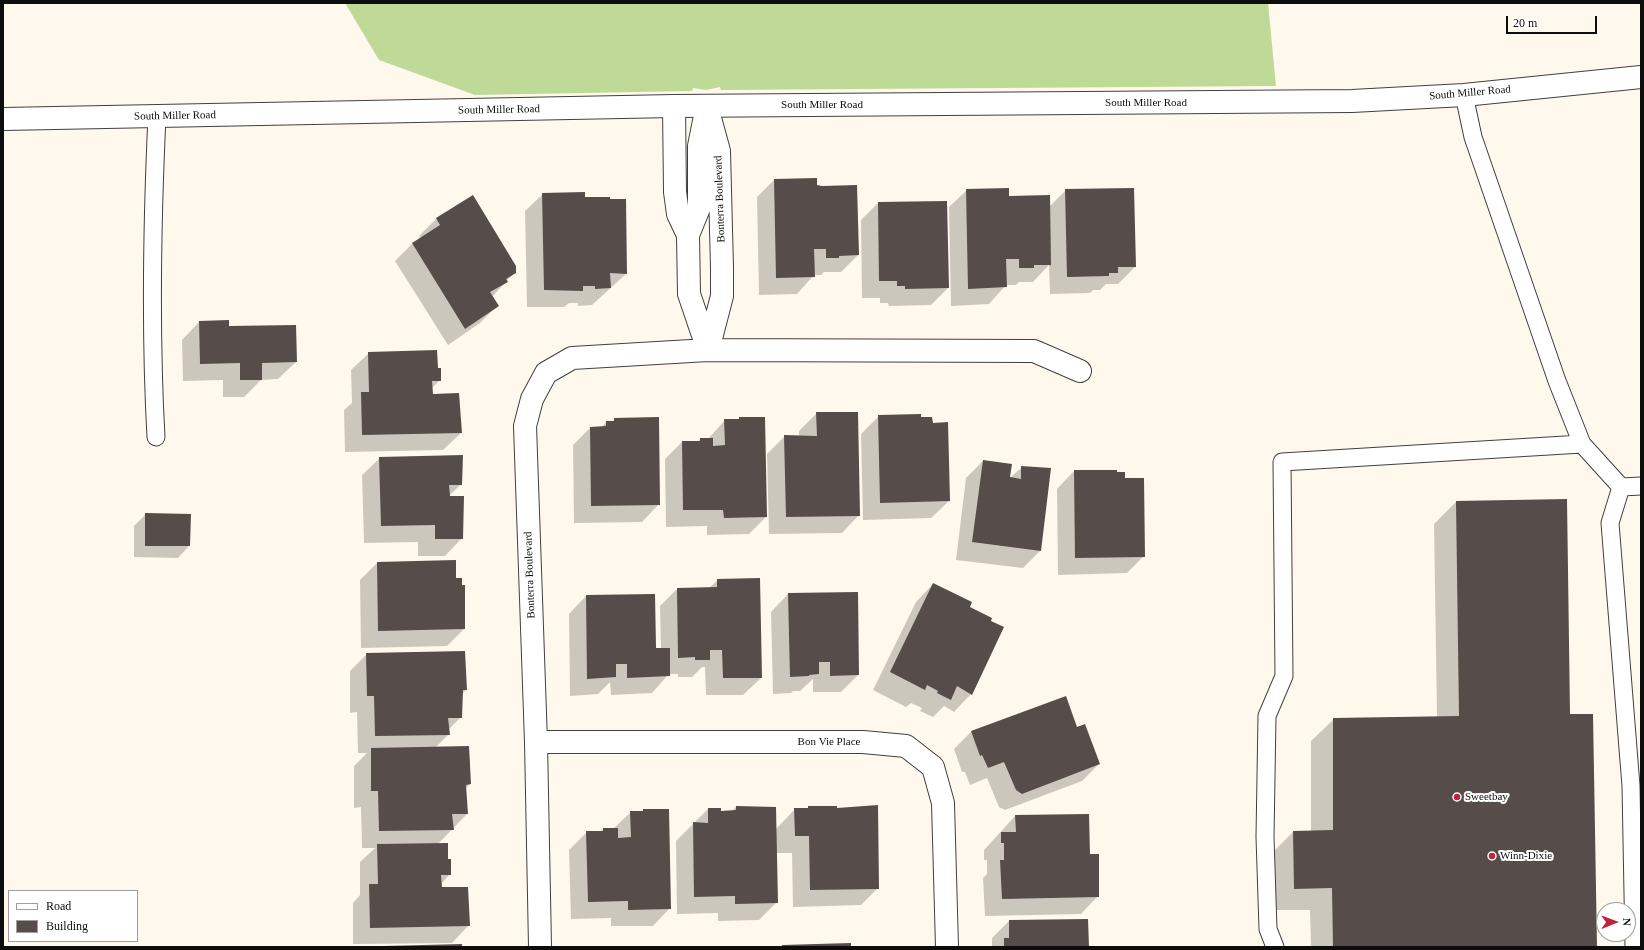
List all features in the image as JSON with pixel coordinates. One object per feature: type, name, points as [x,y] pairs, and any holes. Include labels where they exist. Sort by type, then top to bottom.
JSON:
[{"type":"street","name":"South Miller Road","points":[[3,119],[674,106],[1352,101],[1464,95],[1641,77]]},
{"type":"street","name":"Bonterra Boulevard","points":[[674,106],[678,214],[688,235]]},
{"type":"street","name":"Bonterra Boulevard","points":[[707,106],[699,146],[698,208],[688,235],[689,294],[708,350]]},
{"type":"street","name":"Bonterra Boulevard","points":[[707,106],[719,151],[722,268],[722,296],[708,350]]},
{"type":"street","name":"Bonterra Boulevard","points":[[540,947],[536,742],[525,426],[532,399],[546,373],[572,358],[708,350],[1034,351],[1080,371]]},
{"type":"street","name":"Bon Vie Place","points":[[536,742],[863,742],[906,746],[933,766],[943,803],[947,947]]},
{"type":"lane","points":[[1464,95],[1473,137],[1558,381],[1582,444],[1621,487]]},
{"type":"lane","points":[[156,437],[153,384],[153,338],[154,208],[157,116]]},
{"type":"lane","points":[[1275,947],[1268,929],[1266,836],[1267,716],[1284,676],[1282,462],[1582,444]]},
{"type":"lane","points":[[1621,487],[1641,486]]},
{"type":"lane","points":[[1621,487],[1610,523],[1631,786],[1634,947]]},
{"type":"green space","points":[[345,3],[1268,3],[1276,86],[721,90],[720,87],[706,90],[693,88],[692,91],[475,95],[379,60]]},
{"type":"building","points":[[817,178],[817,185],[822,186],[857,185],[859,255],[826,258],[826,249],[814,249],[815,277],[776,278],[774,179]]},
{"type":"building","points":[[1009,188],[1009,196],[1050,195],[1051,265],[1034,265],[1034,268],[1019,268],[1019,259],[1006,259],[1007,287],[968,289],[966,189]]},
{"type":"building","points":[[1134,188],[1136,267],[1118,267],[1118,273],[1109,273],[1109,276],[1067,277],[1065,189]]},
{"type":"building","points":[[585,192],[585,197],[610,197],[610,199],[626,199],[627,274],[610,273],[611,288],[595,289],[595,286],[583,286],[583,291],[544,290],[542,193]]},
{"type":"building","points":[[473,195],[516,266],[516,273],[506,279],[508,282],[490,292],[499,306],[465,329],[412,243],[440,225],[436,218]]},
{"type":"building","points":[[947,201],[949,288],[905,289],[905,286],[897,286],[897,281],[879,281],[878,202]]},
{"type":"building","points":[[229,320],[229,326],[296,325],[297,362],[262,363],[262,380],[240,380],[240,363],[200,364],[199,321]]},
{"type":"building","points":[[437,350],[438,368],[441,368],[441,381],[432,381],[433,394],[459,393],[462,433],[362,435],[361,392],[369,392],[368,352]]},
{"type":"building","points":[[816,412],[858,412],[860,516],[786,517],[784,435],[817,436]]},
{"type":"building","points":[[921,414],[921,417],[932,417],[933,423],[948,422],[950,501],[880,503],[878,415]]},
{"type":"building","points":[[659,417],[660,505],[591,506],[590,427],[606,426],[606,421],[614,421],[614,418]]},
{"type":"building","points":[[739,417],[765,417],[767,517],[724,518],[723,510],[683,510],[682,441],[700,441],[700,438],[713,438],[713,446],[725,445],[724,419],[739,419]]},
{"type":"building","points":[[463,455],[462,485],[449,485],[450,496],[464,496],[463,539],[435,539],[435,525],[381,526],[379,457]]},
{"type":"building","points":[[983,460],[1012,464],[1010,477],[1021,479],[1021,466],[1051,468],[1041,551],[972,542]]},
{"type":"building","points":[[1074,470],[1117,470],[1117,472],[1125,472],[1125,478],[1144,478],[1145,557],[1075,558]]},
{"type":"building","points":[[1567,499],[1570,714],[1593,714],[1597,947],[1333,947],[1332,888],[1294,889],[1293,831],[1333,830],[1333,718],[1459,716],[1456,501]]},
{"type":"building","points":[[145,513],[191,514],[190,546],[145,546]]},
{"type":"building","points":[[456,560],[456,578],[462,578],[462,585],[465,585],[465,629],[378,631],[377,562]]},
{"type":"building","points":[[760,578],[762,678],[723,678],[722,650],[710,650],[710,660],[695,660],[695,657],[678,658],[677,588],[717,587],[717,579]]},
{"type":"building","points":[[933,583],[972,602],[970,607],[992,618],[991,621],[1004,627],[972,695],[957,686],[951,700],[937,693],[938,691],[927,685],[925,690],[890,672]]},
{"type":"building","points":[[858,592],[859,675],[830,676],[830,662],[819,662],[819,674],[790,677],[788,593]]},
{"type":"building","points":[[655,594],[656,648],[670,648],[670,676],[627,678],[627,664],[616,664],[616,677],[587,679],[586,595]]},
{"type":"building","points":[[465,651],[467,690],[463,690],[462,718],[448,718],[450,735],[375,736],[374,696],[367,696],[366,653]]},
{"type":"building","points":[[1066,696],[1077,727],[1085,724],[1100,764],[1022,794],[1016,790],[1004,762],[988,768],[982,755],[980,756],[971,731]]},
{"type":"building","points":[[469,746],[471,784],[466,785],[468,814],[452,814],[454,830],[379,831],[378,791],[371,791],[371,748]]},
{"type":"building","points":[[878,805],[879,889],[810,890],[809,836],[795,836],[794,808],[808,808],[808,806],[837,806],[837,808]]},
{"type":"building","points":[[736,806],[776,807],[778,903],[735,904],[735,896],[694,897],[693,822],[708,823],[708,808],[721,808],[721,811],[736,810]]},
{"type":"building","points":[[643,809],[669,809],[671,909],[628,910],[628,901],[588,902],[586,831],[603,831],[603,828],[618,828],[618,838],[631,837],[630,811],[643,811]]},
{"type":"building","points":[[1089,814],[1090,854],[1099,854],[1099,897],[1002,899],[1000,860],[1004,860],[1004,843],[1001,843],[1001,832],[1016,832],[1015,815]]},
{"type":"building","points":[[448,843],[448,859],[451,859],[451,875],[441,875],[442,887],[468,887],[470,926],[370,928],[369,884],[378,884],[377,844]]},
{"type":"building","points":[[1088,919],[1089,947],[1004,947],[1004,938],[1009,938],[1009,920]]},
{"type":"building","points":[[851,943],[851,947],[782,947],[782,945]]},
{"type":"building","points":[[462,944],[462,947],[384,947],[384,946]]},
{"type":"place","name":"Sweetbay","points":[[1457,797]]},
{"type":"place","name":"Winn-Dixie","points":[[1492,856]]}]
